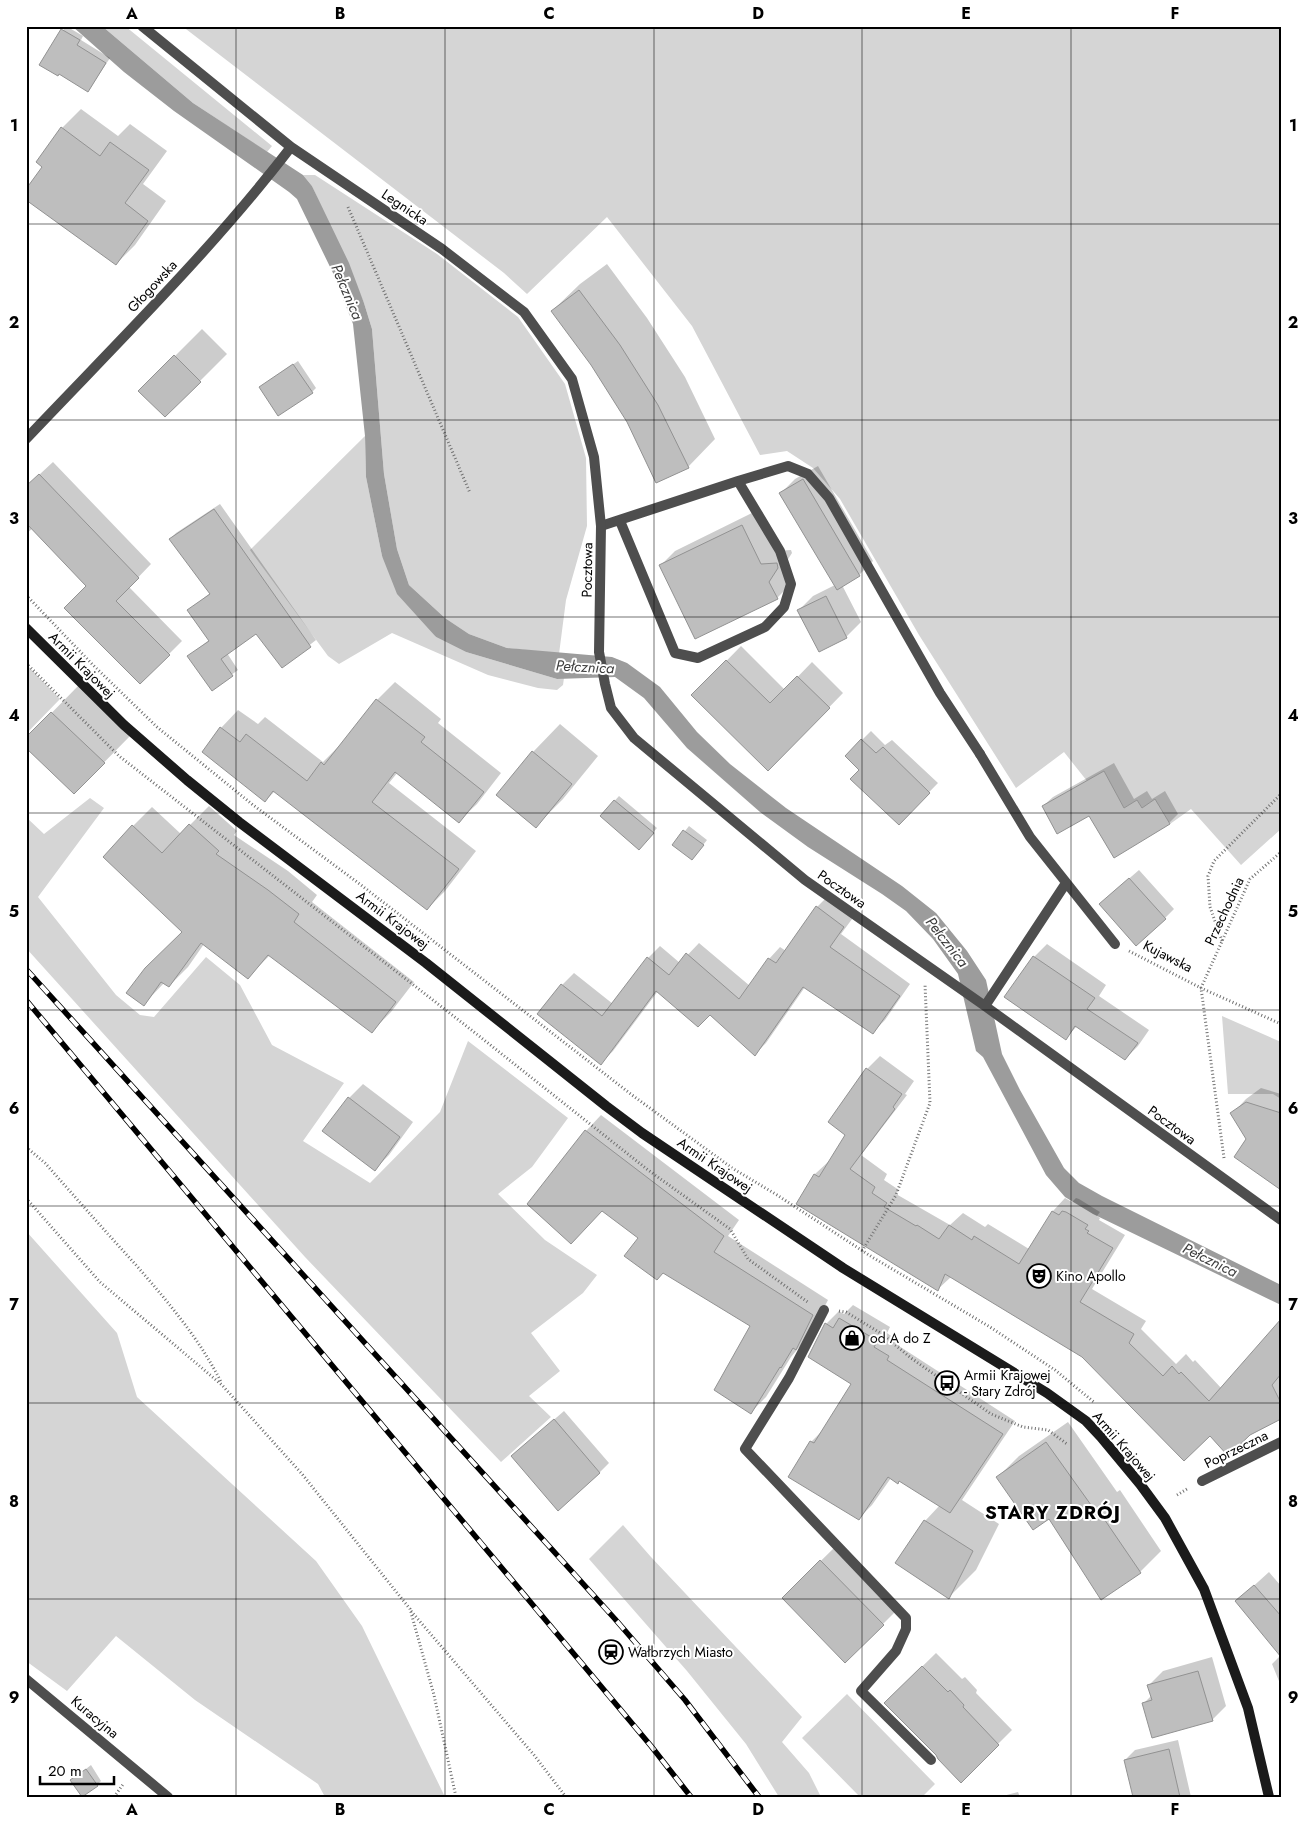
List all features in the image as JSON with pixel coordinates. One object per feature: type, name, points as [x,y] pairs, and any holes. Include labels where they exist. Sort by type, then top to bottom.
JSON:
[{"type":"main road","name":"Armii Krajowej","points":[[26,628],[124,726],[186,780],[426,963],[642,1133],[843,1268],[1047,1393],[1086,1421],[1120,1460],[1165,1518],[1204,1590],[1248,1708],[1269,1797]]},
{"type":"street","name":"Legnicka","points":[[142,26],[291,146],[442,249],[524,312],[572,379],[594,457]]},
{"type":"street","name":"Głogowska","points":[[26,439],[173,285],[261,186],[291,146]]},
{"type":"street","name":"Pocztowa","points":[[594,457],[602,526],[599,652],[611,708],[634,738],[806,880],[985,1006],[1281,1220]]},
{"type":"street","points":[[602,526],[788,466],[808,474],[829,498],[940,693],[980,754],[1030,837],[1115,944]]},
{"type":"street","points":[[620,521],[675,653],[698,658],[765,627],[784,607],[791,584],[780,551],[738,481]]},
{"type":"street","points":[[985,1006],[1066,883]]},
{"type":"street","points":[[824,1310],[789,1378],[745,1449],[906,1618],[906,1629],[896,1651],[861,1691],[931,1760]]},
{"type":"street","name":"Poprzeczna","points":[[1202,1481],[1281,1442]]},
{"type":"street","name":"Kuracyjna","points":[[26,1679],[168,1797]]},
{"type":"path","points":[[336,177],[470,492]]},
{"type":"path","points":[[26,595],[93,665],[157,727],[253,805],[361,885],[632,1095],[732,1168],[862,1251],[990,1326],[1055,1370],[1099,1407]]},
{"type":"path","points":[[26,663],[119,756],[648,1170],[730,1229],[748,1259],[804,1300],[824,1310],[846,1312],[882,1334],[911,1358],[992,1414],[1023,1427],[1048,1430],[1067,1444]]},
{"type":"path","points":[[1222,941],[1210,907],[1208,876],[1214,861],[1281,794]]},
{"type":"path","name":"Przechodnia","points":[[1201,988],[1250,879],[1281,852]]},
{"type":"path","name":"Kujawska","points":[[1115,944],[1201,988],[1281,1024]]},
{"type":"path","points":[[862,1251],[896,1195],[930,1103],[924,964]]},
{"type":"path","points":[[1201,988],[1228,1182]]},
{"type":"path","points":[[26,1147],[44,1162],[192,1333],[210,1361],[222,1385]]},
{"type":"path","points":[[26,1198],[100,1282],[222,1385],[302,1474],[410,1609],[534,1755],[566,1797]]},
{"type":"path","points":[[1177,1495],[1181,1493]]},
{"type":"path","points":[[410,1609],[434,1695],[456,1797]]},
{"type":"path","points":[[114,1797],[123,1784]]},
{"type":"shaded area","points":[[102,26],[125,26],[272,146],[267,152],[193,103]]},
{"type":"shaded area","points":[[182,26],[1281,26],[1281,829],[1241,865],[1191,809],[1170,824],[1155,800],[1142,808],[1137,800],[1124,808],[1104,772],[1087,781],[1064,752],[1016,788],[919,635],[840,499],[813,468],[787,451],[760,455],[692,326],[607,217],[527,294],[504,273]]},
{"type":"shaded area","points":[[303,175],[315,175],[437,254],[518,317],[565,384],[586,458],[587,526],[566,600],[559,654],[507,648],[469,634],[445,618],[409,585],[397,549],[384,474],[372,329],[364,303],[312,186]]},
{"type":"shaded area","points":[[365,436],[366,477],[382,556],[436,637],[466,652],[557,679],[564,678],[563,685],[557,690],[538,688],[488,675],[392,633],[339,664],[328,656],[250,550]]},
{"type":"shaded area","points":[[26,664],[60,699],[26,734]]},
{"type":"shaded area","points":[[90,798],[104,808],[38,897],[116,995],[140,1015],[154,1017],[206,957],[240,985],[272,1045],[344,1083],[303,1141],[370,1183],[440,1112],[468,1041],[568,1118],[532,1167],[498,1194],[545,1240],[597,1275],[583,1293],[531,1333],[560,1371],[529,1396],[551,1417],[501,1462],[305,1257],[26,948],[26,817],[44,834]]},
{"type":"shaded area","points":[[1222,1016],[1281,1042],[1281,1099],[1273,1094],[1228,1094]]},
{"type":"shaded area","points":[[26,1231],[117,1333],[137,1397],[316,1561],[362,1626],[445,1797],[325,1797],[318,1784],[195,1700],[116,1636],[67,1691],[26,1661]]},
{"type":"shaded area","points":[[623,1525],[802,1717],[782,1742],[809,1773],[821,1797],[779,1797],[746,1744],[687,1671],[589,1559]]},
{"type":"shaded area","points":[[847,1694],[935,1784],[922,1797],[860,1797],[802,1738]]},
{"type":"water","name":"Pełcznica","points":[[72,26],[102,26],[193,103],[303,175],[312,186],[349,263],[372,329],[384,474],[397,549],[409,585],[445,618],[469,634],[507,648],[612,657],[627,663],[660,687],[697,732],[730,764],[786,808],[902,886],[936,913],[967,951],[986,980],[1002,1054],[1064,1168],[1079,1183],[1102,1196],[1281,1285],[1281,1305],[1093,1214],[1065,1197],[1046,1175],[983,1057],[976,1051],[958,974],[933,939],[906,911],[808,847],[760,812],[687,748],[644,698],[615,677],[557,679],[466,652],[436,637],[397,594],[382,556],[366,477],[365,436],[353,324],[333,273],[297,199],[174,111],[124,72]]},
{"type":"building","points":[[61,29],[80,40],[77,45],[106,63],[88,92],[59,74],[58,76],[39,65]]},
{"type":"building","points":[[61,127],[100,156],[110,142],[149,170],[125,203],[148,221],[116,265],[26,200],[26,189],[42,167],[36,162]]},
{"type":"building","points":[[579,290],[620,345],[658,405],[689,468],[656,483],[627,422],[591,365],[551,311]]},
{"type":"building","points":[[174,355],[201,382],[165,417],[138,391]]},
{"type":"building","points":[[293,364],[313,393],[278,416],[259,387]]},
{"type":"building","points":[[39,474],[139,578],[116,601],[170,655],[140,684],[64,608],[86,586],[26,523],[26,486]]},
{"type":"building","points":[[803,479],[860,576],[837,590],[779,493]]},
{"type":"building","points":[[214,509],[311,647],[282,668],[256,634],[221,659],[233,676],[212,691],[187,656],[209,641],[187,610],[210,594],[169,539]]},
{"type":"building","points":[[742,525],[761,564],[777,563],[778,568],[769,582],[778,599],[695,639],[659,565]]},
{"type":"building","points":[[826,596],[847,638],[819,652],[797,610]]},
{"type":"building","points":[[726,660],[770,703],[797,676],[830,708],[768,771],[691,695]]},
{"type":"building","points":[[376,699],[425,737],[421,742],[484,792],[459,823],[395,772],[372,802],[459,869],[427,910],[273,791],[265,802],[202,752],[220,727],[240,742],[246,734],[307,781],[321,762],[324,765]]},
{"type":"building","points":[[51,712],[105,763],[74,794],[26,748],[26,737]]},
{"type":"building","points":[[861,739],[876,753],[883,747],[930,793],[899,825],[850,779],[859,770],[845,756]]},
{"type":"building","points":[[532,751],[572,784],[536,828],[496,795]]},
{"type":"building","points":[[1104,771],[1124,808],[1137,800],[1142,808],[1155,799],[1170,824],[1114,858],[1089,816],[1057,834],[1042,806]]},
{"type":"building","points":[[614,800],[654,833],[639,850],[600,816]]},
{"type":"building","points":[[189,824],[219,851],[216,854],[299,914],[294,922],[396,1002],[372,1033],[268,955],[248,979],[201,943],[169,987],[161,982],[144,1006],[126,993],[145,968],[182,932],[103,857],[132,825],[162,853]]},
{"type":"building","points":[[683,830],[704,845],[692,860],[672,845]]},
{"type":"building","points":[[1129,878],[1166,919],[1136,946],[1099,904]]},
{"type":"building","points":[[816,906],[844,927],[830,947],[900,996],[873,1034],[803,987],[755,1056],[710,1015],[698,1027],[656,991],[601,1065],[537,1014],[561,984],[602,1016],[647,957],[669,975],[686,953],[739,999],[768,958],[776,963]]},
{"type":"building","points":[[1033,956],[1095,998],[1087,1009],[1138,1043],[1125,1060],[1075,1026],[1066,1040],[1004,997]]},
{"type":"building","points":[[866,1068],[902,1094],[893,1107],[895,1109],[850,1169],[875,1187],[872,1193],[887,1203],[884,1207],[939,1239],[949,1225],[972,1240],[974,1236],[1019,1264],[1052,1211],[1059,1215],[1062,1211],[1066,1212],[1088,1225],[1085,1229],[1089,1231],[1087,1233],[1113,1248],[1080,1302],[1134,1334],[1129,1343],[1163,1376],[1172,1366],[1179,1374],[1181,1372],[1209,1401],[1281,1319],[1281,1374],[1272,1385],[1281,1403],[1281,1419],[1250,1435],[1228,1456],[1210,1436],[1184,1461],[1082,1357],[945,1274],[938,1291],[796,1204],[814,1174],[819,1177],[845,1135],[828,1122]]},
{"type":"building","points":[[348,1097],[400,1137],[375,1171],[322,1131]]},
{"type":"building","points":[[1246,1102],[1281,1113],[1281,1190],[1234,1157],[1246,1139],[1230,1113]]},
{"type":"building","points":[[585,1130],[724,1236],[714,1252],[813,1315],[796,1350],[793,1348],[751,1414],[714,1390],[750,1326],[663,1273],[657,1280],[624,1256],[638,1238],[602,1211],[571,1244],[527,1204]]},
{"type":"building","points":[[839,1318],[878,1341],[874,1347],[889,1356],[887,1360],[1003,1434],[950,1513],[899,1481],[898,1484],[888,1477],[859,1520],[788,1477],[810,1441],[814,1443],[851,1384],[808,1357],[825,1323],[833,1328]]},
{"type":"building","points":[[554,1419],[600,1473],[558,1511],[511,1456]]},
{"type":"building","points":[[1046,1442],[1096,1512],[1098,1510],[1141,1573],[1101,1600],[1049,1519],[1033,1530],[996,1477]]},
{"type":"building","points":[[924,1520],[973,1551],[949,1599],[895,1563]]},
{"type":"building","points":[[820,1560],[884,1625],[845,1663],[782,1598]]},
{"type":"building","points":[[1254,1585],[1281,1616],[1281,1657],[1235,1601]]},
{"type":"building","points":[[922,1666],[948,1692],[950,1690],[964,1705],[963,1707],[999,1745],[961,1783],[884,1703]]},
{"type":"building","points":[[1198,1671],[1213,1721],[1152,1738],[1142,1703],[1152,1700],[1147,1685]]},
{"type":"building","points":[[1169,1749],[1180,1797],[1133,1797],[1124,1760]]},
{"type":"building","points":[[86,1769],[98,1786],[82,1797],[70,1780]]},
{"type":"railway","points":[[26,969],[615,1619],[685,1700],[759,1797]]},
{"type":"railway","points":[[26,1000],[651,1746],[691,1797]]},
{"type":"place","name":"Kino Apollo","points":[[1039,1276]]},
{"type":"place","name":"od A do Z","points":[[852,1338]]},
{"type":"place","name":"Armii Krajowej - Stary Zdrój","points":[[947,1383]]},
{"type":"place","name":"Wałbrzych Miasto","points":[[611,1652]]},
{"type":"district","name":"STARY ZDRÓJ","points":[[1053,1512]]}]
